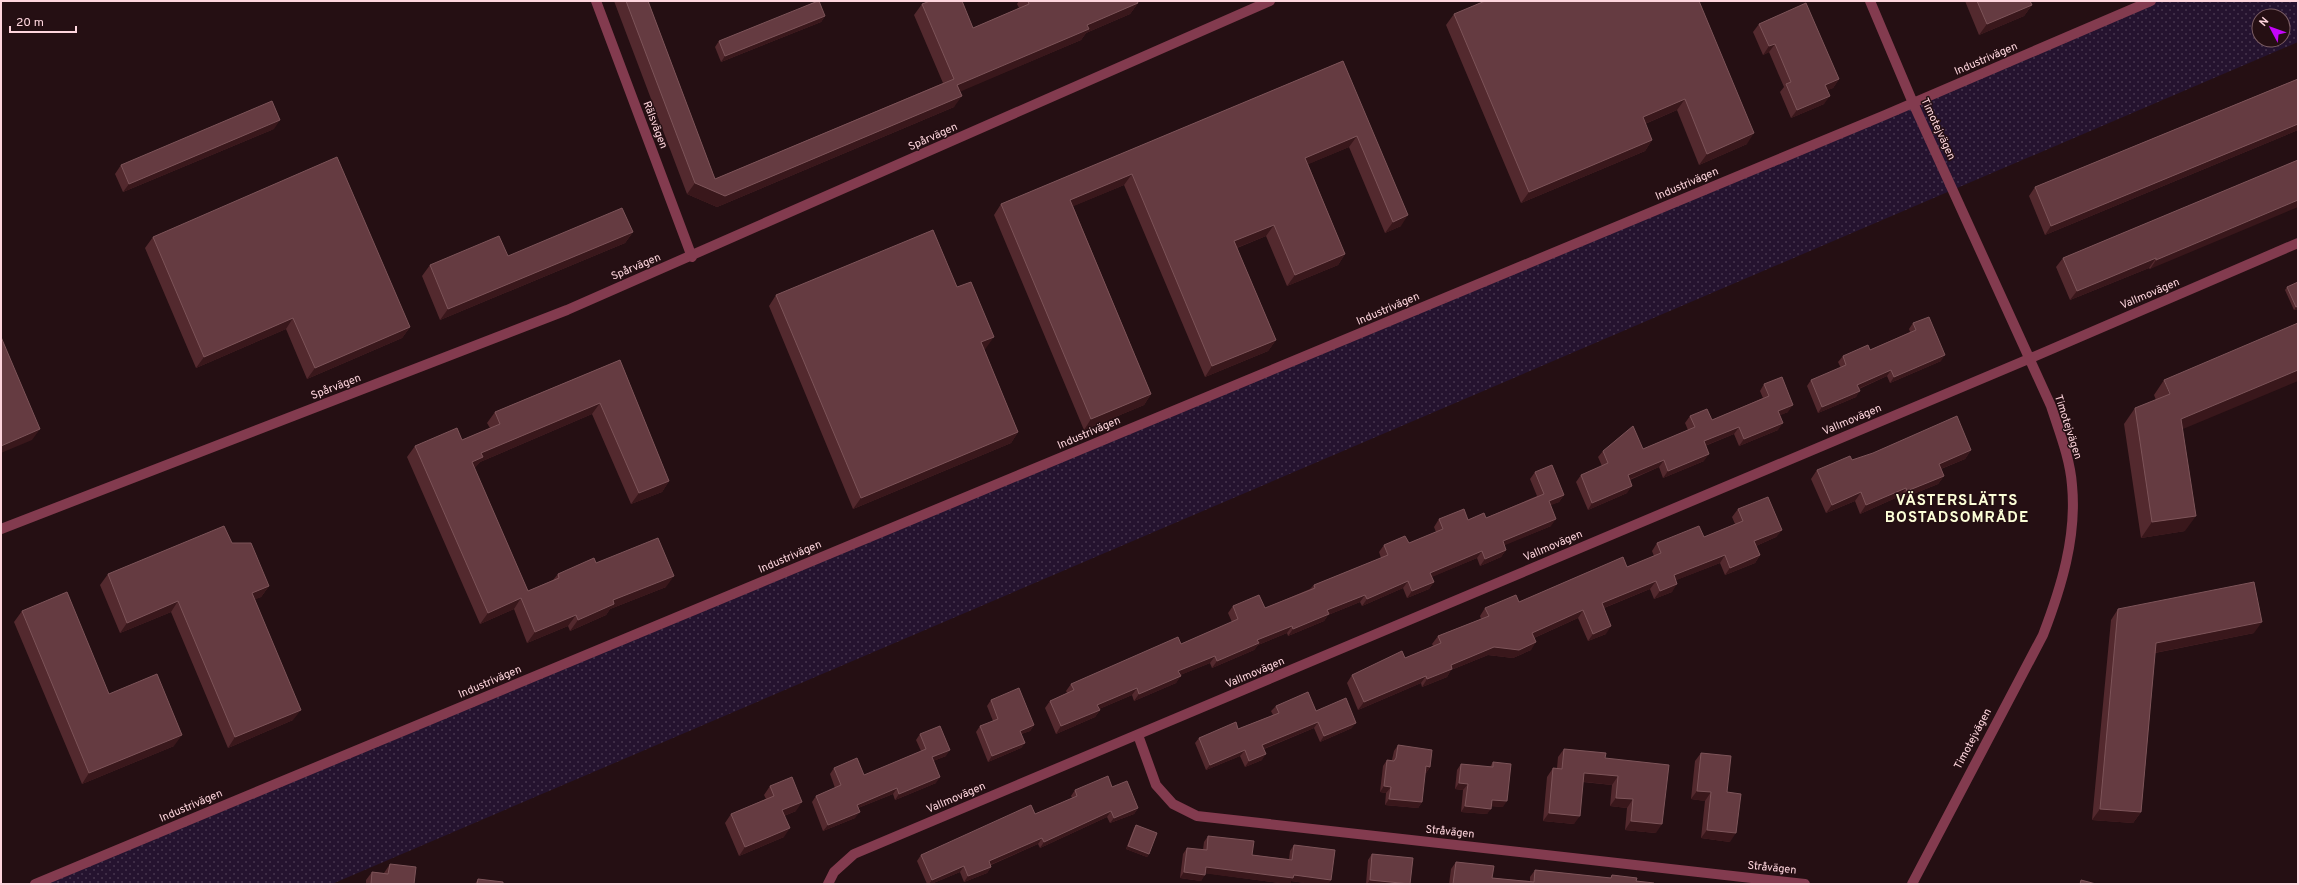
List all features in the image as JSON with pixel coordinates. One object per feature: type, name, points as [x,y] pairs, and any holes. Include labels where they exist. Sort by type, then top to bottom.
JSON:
[{"type":"street","name":"Rälsvägen","points":[[596,1],[692,257]]},
{"type":"street","name":"Spårvägen","points":[[1,529],[567,310],[692,257],[1270,1]]},
{"type":"street","name":"Timotejvägen","points":[[1870,1],[1913,103],[2051,406],[2064,445],[2072,484],[2068,551],[2058,593],[2043,636],[1912,884]]},
{"type":"street","name":"Industrivägen","points":[[35,884],[1913,103],[2151,1]]},
{"type":"street","name":"Vallmovägen","points":[[828,884],[834,872],[854,854],[2030,358],[2298,243]]},
{"type":"street","name":"Stråvägen","points":[[1138,735],[1156,785],[1172,804],[1197,816],[1805,884]]},
{"type":"shaded area","points":[[2151,1],[2298,1],[2298,42],[2291,45],[2291,8],[2251,8],[2251,48],[2284,48],[332,884],[35,884]]},
{"type":"building","points":[[626,1],[648,1],[715,179],[954,79],[922,4],[930,1],[962,1],[973,28],[1029,4],[1028,1],[1137,1],[1138,3],[1087,25],[1089,29],[957,85],[962,96],[725,196],[695,183]]},
{"type":"building","points":[[818,1],[825,16],[725,56],[719,41]]},
{"type":"building","points":[[1485,1],[1699,1],[1754,133],[1707,154],[1685,99],[1643,117],[1652,140],[1529,192],[1454,14]]},
{"type":"building","points":[[1977,1],[2030,1],[2032,5],[1987,24]]},
{"type":"building","points":[[1806,3],[1839,79],[1825,85],[1830,96],[1797,110],[1786,84],[1791,82],[1775,44],[1769,46],[1759,24]]},
{"type":"building","points":[[1343,61],[1408,215],[1393,222],[1357,136],[1305,158],[1345,254],[1295,275],[1274,225],[1234,241],[1276,340],[1212,366],[1132,174],[1070,200],[1151,394],[1091,419],[1001,204]]},
{"type":"building","points":[[2298,79],[2298,124],[2051,226],[2035,187]]},
{"type":"building","points":[[272,101],[280,120],[129,184],[121,165]]},
{"type":"building","points":[[337,157],[410,327],[315,368],[293,318],[204,357],[153,237]]},
{"type":"building","points":[[2298,160],[2298,200],[2156,260],[2156,258],[2077,291],[2063,258]]},
{"type":"building","points":[[622,208],[633,232],[448,309],[430,265],[499,236],[508,256]]},
{"type":"building","points":[[933,230],[957,287],[971,282],[994,337],[981,342],[1018,432],[861,498],[776,295]]},
{"type":"building","points":[[2298,282],[2298,306],[2296,307],[2287,287]]},
{"type":"building","points":[[1929,317],[1945,355],[1894,377],[1891,370],[1857,385],[1860,391],[1822,407],[1811,380],[1846,365],[1843,356],[1868,345],[1870,350],[1916,330],[1913,323]]},
{"type":"building","points":[[2298,323],[2298,370],[2181,419],[2196,516],[2152,522],[2135,408],[2170,394],[2164,380]]},
{"type":"building","points":[[1,337],[40,429],[1,446]]},
{"type":"building","points":[[620,360],[669,481],[639,493],[600,403],[481,453],[483,457],[472,462],[528,591],[559,578],[558,574],[594,558],[596,563],[658,538],[674,576],[613,600],[614,604],[578,620],[576,615],[535,632],[521,598],[488,613],[415,446],[457,428],[462,440],[500,424],[495,412]]},
{"type":"building","points":[[1782,377],[1793,405],[1778,411],[1783,423],[1744,439],[1739,427],[1704,441],[1709,454],[1668,471],[1664,460],[1628,475],[1632,486],[1592,503],[1581,475],[1608,463],[1603,451],[1633,426],[1643,449],[1695,427],[1690,416],[1707,409],[1712,420],[1769,396],[1764,384]]},
{"type":"building","points":[[1957,416],[1971,450],[1939,464],[1944,476],[1907,491],[1906,488],[1866,505],[1861,492],[1832,505],[1817,470],[1850,456],[1852,460],[1873,453]]},
{"type":"building","points":[[1552,465],[1564,495],[1549,501],[1556,519],[1503,541],[1506,550],[1485,559],[1482,551],[1430,573],[1434,582],[1412,591],[1408,581],[1367,599],[1365,595],[1327,610],[1329,614],[1293,629],[1292,626],[1257,640],[1259,643],[1217,661],[1215,656],[1178,671],[1181,676],[1139,694],[1137,688],[1097,705],[1100,710],[1061,726],[1050,701],[1074,690],[1071,684],[1178,637],[1181,644],[1238,619],[1233,606],[1259,595],[1265,608],[1315,588],[1314,585],[1388,555],[1384,545],[1405,536],[1409,543],[1443,529],[1439,519],[1464,509],[1468,520],[1484,513],[1486,518],[1544,494],[1535,472]]},
{"type":"building","points":[[1768,497],[1782,530],[1754,541],[1760,555],[1730,568],[1725,555],[1674,575],[1677,584],[1660,591],[1656,581],[1602,603],[1611,626],[1593,634],[1583,610],[1532,633],[1536,642],[1519,650],[1494,647],[1451,665],[1452,669],[1427,679],[1426,676],[1364,702],[1352,675],[1402,651],[1405,658],[1441,643],[1438,636],[1489,616],[1485,608],[1516,595],[1519,602],[1623,557],[1627,567],[1661,553],[1657,543],[1699,526],[1704,537],[1743,521],[1738,509]]},
{"type":"building","points":[[224,526],[232,543],[251,543],[269,586],[252,593],[301,710],[235,737],[178,601],[127,623],[108,574]]},
{"type":"building","points":[[2254,582],[2262,622],[2156,643],[2141,812],[2100,809],[2118,609]]},
{"type":"building","points":[[67,592],[109,694],[157,674],[182,735],[89,773],[22,611]]},
{"type":"building","points":[[1019,688],[1034,725],[1020,731],[1025,743],[992,756],[980,726],[998,719],[991,700]]},
{"type":"building","points":[[1308,692],[1316,711],[1346,698],[1356,723],[1324,736],[1318,722],[1262,745],[1266,754],[1249,761],[1245,750],[1210,765],[1199,738],[1236,722],[1238,729],[1279,713],[1276,706]]},
{"type":"building","points":[[940,726],[950,750],[932,757],[940,777],[899,794],[897,788],[857,805],[860,812],[828,825],[816,796],[841,785],[834,768],[857,758],[864,775],[926,749],[920,734]]},
{"type":"building","points":[[1398,745],[1432,750],[1430,767],[1426,766],[1422,802],[1389,799],[1391,787],[1384,786],[1387,760],[1394,761],[1396,758]]},
{"type":"building","points":[[1564,749],[1606,753],[1605,758],[1669,765],[1662,824],[1631,821],[1633,799],[1616,798],[1618,776],[1584,773],[1580,816],[1549,813],[1553,768],[1562,769]]},
{"type":"building","points":[[1701,753],[1731,756],[1727,792],[1741,794],[1736,833],[1707,830],[1711,792],[1697,791]]},
{"type":"building","points":[[1493,762],[1511,764],[1507,801],[1492,800],[1491,809],[1465,806],[1468,784],[1459,783],[1461,764],[1493,767]]},
{"type":"building","points":[[1108,776],[1112,787],[1127,781],[1138,808],[1114,818],[1111,811],[1044,842],[1042,838],[989,861],[991,867],[968,876],[964,866],[932,880],[921,855],[1031,805],[1035,814],[1077,796],[1075,790]]},
{"type":"building","points":[[792,777],[802,802],[782,810],[790,828],[745,847],[731,814],[774,796],[770,786]]},
{"type":"building","points":[[1136,825],[1157,833],[1149,854],[1128,846]]},
{"type":"building","points":[[1208,836],[1254,841],[1252,855],[1292,860],[1294,845],[1335,850],[1331,880],[1294,875],[1293,878],[1206,867],[1205,875],[1184,872],[1187,848],[1207,850]]},
{"type":"building","points":[[1372,854],[1413,858],[1410,884],[1370,880]]},
{"type":"building","points":[[1456,862],[1494,866],[1492,878],[1534,882],[1535,870],[1611,878],[1612,875],[1637,878],[1636,881],[1654,884],[1453,884]]},
{"type":"building","points":[[390,864],[416,867],[414,884],[371,884],[372,872],[388,874]]},
{"type":"building","points":[[478,879],[503,882],[503,884],[477,884]]},
{"type":"building","points":[[2081,880],[2096,884],[2080,884]]},
{"type":"district","name":"VÄSTERSLÄTTS BOSTADSOMRÅDE","points":[[1957,510]]}]
